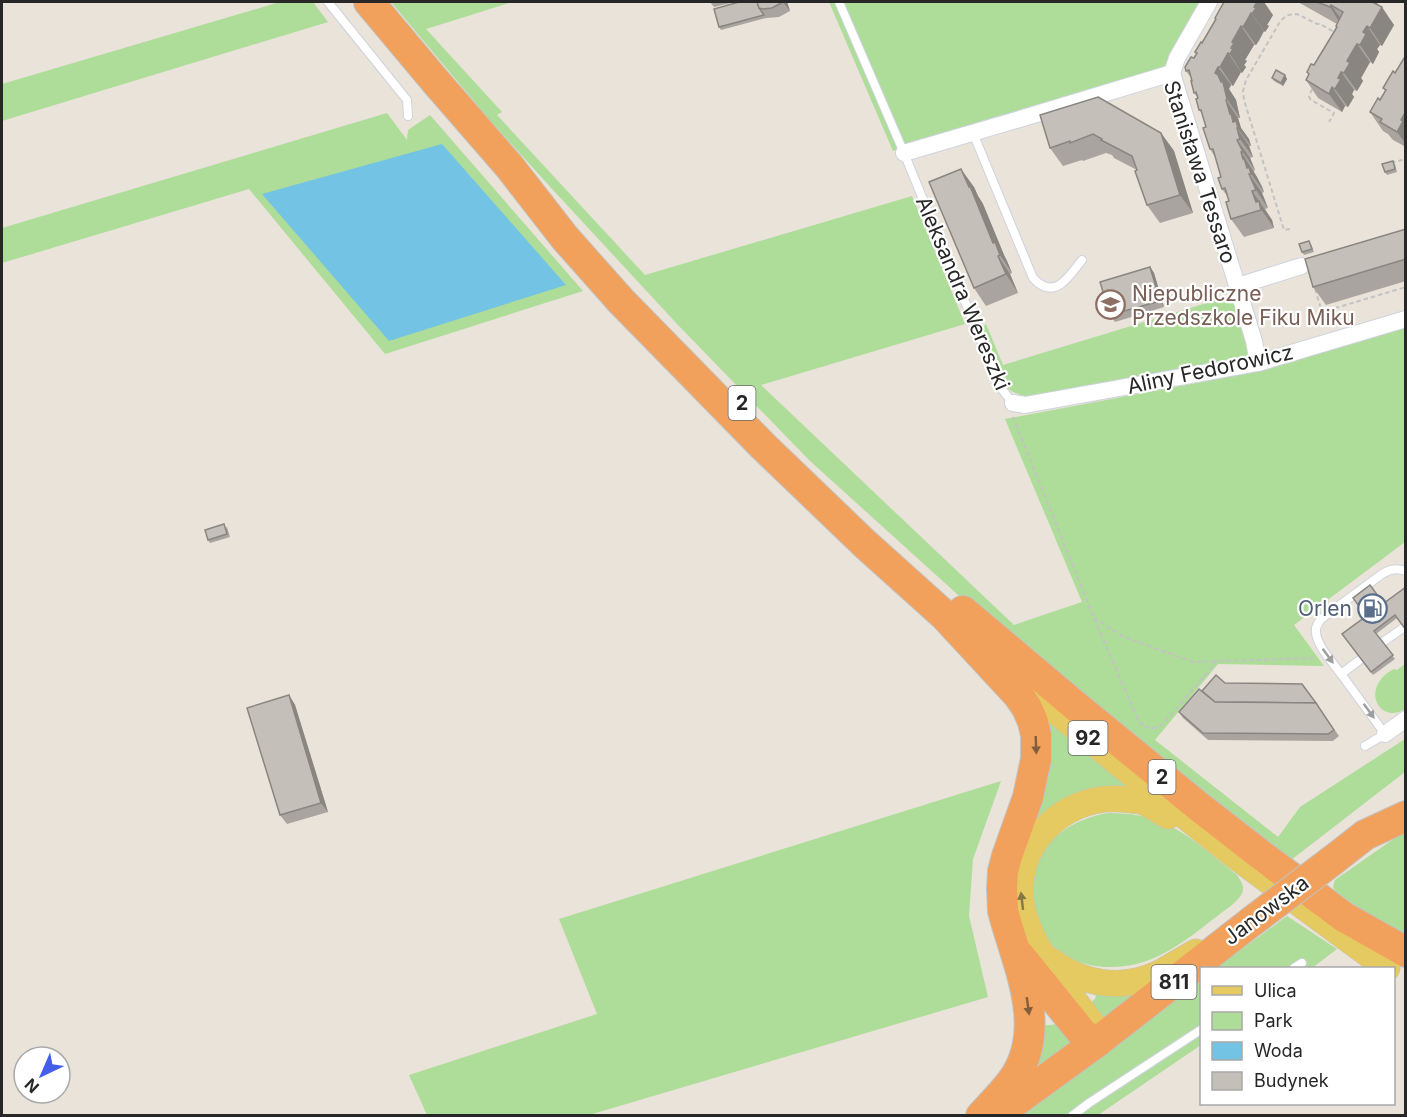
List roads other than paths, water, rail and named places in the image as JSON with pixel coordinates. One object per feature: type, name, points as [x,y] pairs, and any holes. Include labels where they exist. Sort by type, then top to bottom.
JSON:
[{"type":"highway","name":"2","points":[[369,2],[509,166],[564,238],[654,336],[771,454],[944,615]]},
{"type":"highway","name":"2","points":[[509,166],[576,231],[769,430],[936,588],[1198,806],[1344,917]]},
{"type":"highway","points":[[944,615],[1019,696],[1027,708],[1036,735],[1036,759],[1028,797],[1003,872],[1003,910],[1083,1034],[1097,1042]]},
{"type":"highway","name":"Janowska","points":[[996,1116],[1097,1042],[1365,835],[1406,816]]},
{"type":"highway","points":[[1344,917],[1406,952]]},
{"type":"highway","points":[[981,1116],[1013,1080],[1022,1065],[1029,1044],[1029,952]]},
{"type":"main road","name":"92","points":[[944,615],[1093,742],[1235,856],[1384,967]]},
{"type":"main road","points":[[1235,856],[1143,802],[1103,798],[1075,807],[1054,819],[1039,835],[1029,851],[1022,873],[1020,886],[1022,907],[1032,937],[1029,952],[1068,973],[1089,980],[1111,984],[1134,982],[1159,973],[1251,922]]},
{"type":"main road","points":[[1344,917],[1406,961]]},
{"type":"street","points":[[1172,73],[1177,58],[1209,2]]},
{"type":"street","name":"Stanisława Tessaro","points":[[904,153],[1172,73],[1238,286],[1258,363]]},
{"type":"street","points":[[1238,286],[1301,266]]},
{"type":"street","name":"Aliny Fedorowicz","points":[[1013,403],[1025,405],[1258,363],[1406,319]]},
{"type":"street","points":[[1385,734],[1406,719]]},
{"type":"lane","points":[[328,2],[407,100],[408,116]]},
{"type":"lane","name":"Aleksandra Wereszki","points":[[839,2],[1000,387],[1013,403]]},
{"type":"lane","points":[[973,133],[1034,278],[1044,286],[1060,285],[1066,281],[1082,260]]},
{"type":"lane","points":[[1365,746],[1385,734],[1318,642],[1315,634],[1316,627],[1321,619],[1388,570],[1406,571]]},
{"type":"lane","points":[[1383,642],[1403,628]]},
{"type":"lane","points":[[1341,674],[1361,659]]},
{"type":"lane","points":[[1072,1116],[1089,1102],[1200,1030]]},
{"type":"water","points":[[442,144],[566,285],[389,341],[262,194]]},
{"type":"place","name":"Niepubliczne Przedszkole Fiku Miku","points":[[1111,305]]},
{"type":"place","name":"Orlen","points":[[1373,608]]}]
